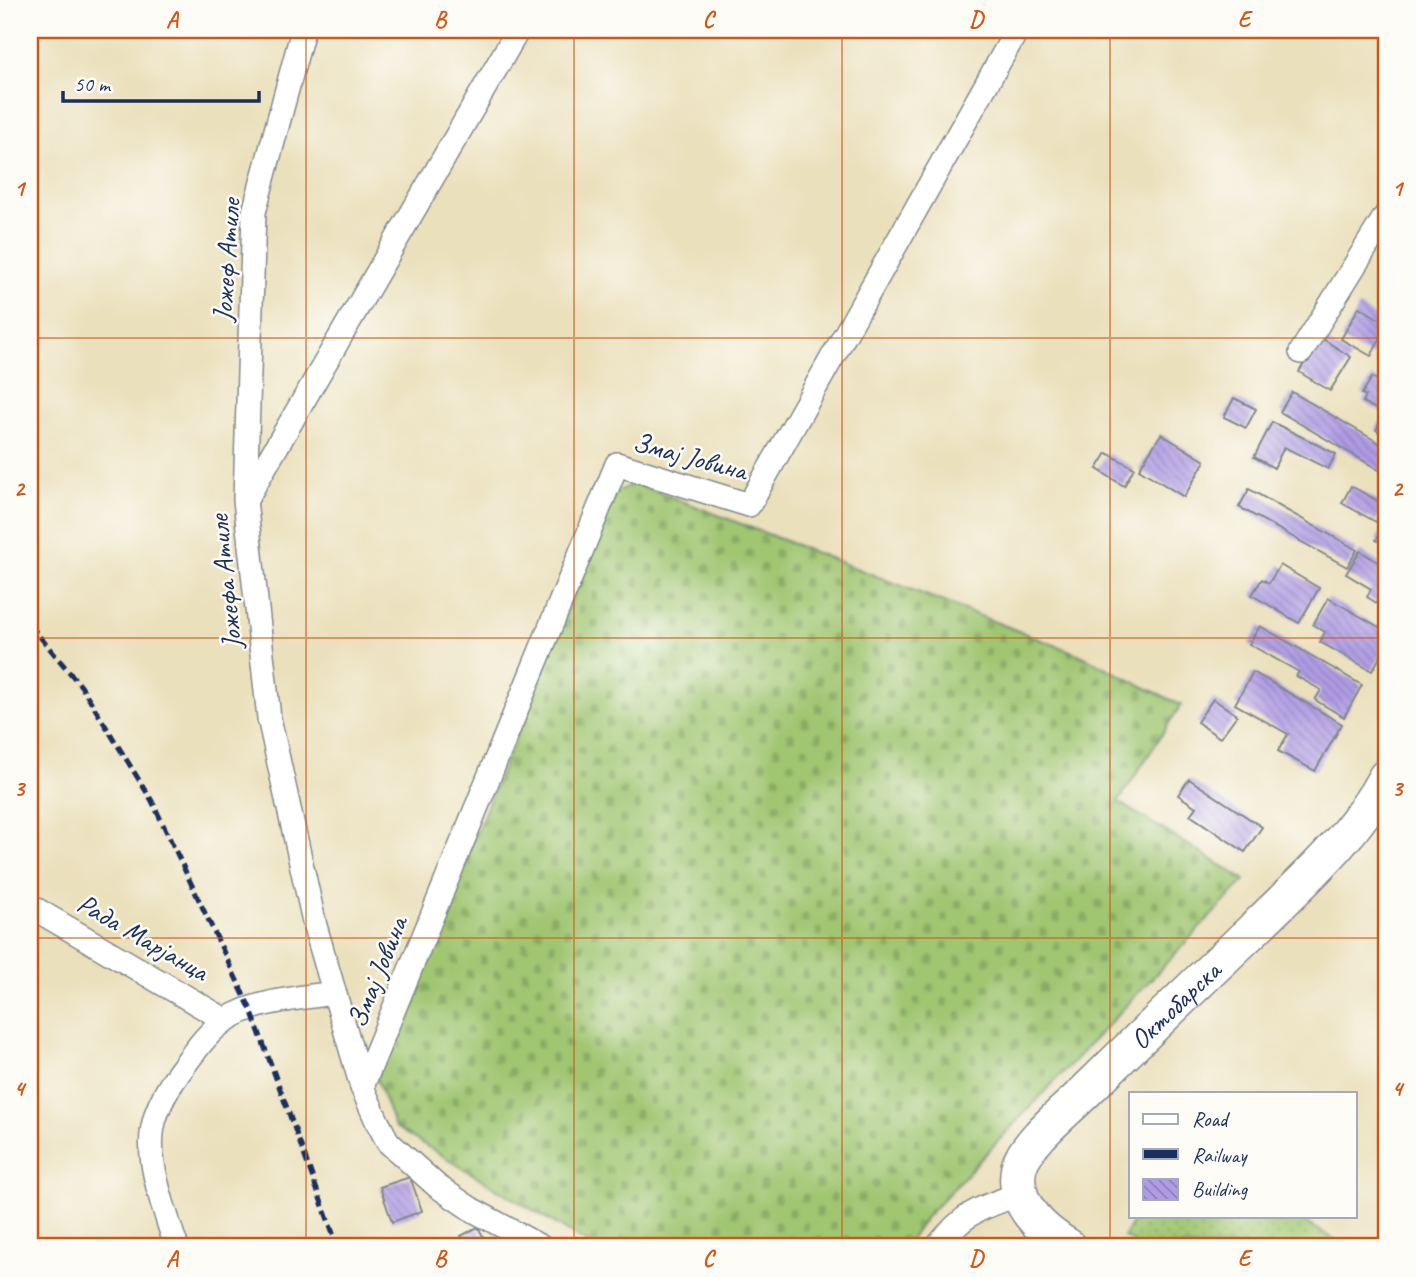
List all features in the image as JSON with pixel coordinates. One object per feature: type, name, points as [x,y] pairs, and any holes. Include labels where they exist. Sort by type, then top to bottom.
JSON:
[{"type":"main road","name":"Октобарска","points":[[1020,1194],[1018,1179],[1023,1156],[1115,1062],[1324,861],[1361,817],[1386,777]]},
{"type":"main road","points":[[1020,1194],[1027,1212],[1057,1240],[1069,1247]]},
{"type":"street","name":"Јожеф Атиле","points":[[245,500],[254,212],[303,30]]},
{"type":"street","name":"Јожефа Атиле","points":[[518,30],[245,500],[269,718],[315,926],[362,1087],[388,1142],[437,1186],[471,1209],[541,1247]]},
{"type":"street","name":"Змај Јовина","points":[[362,1087],[617,464],[749,505],[1017,30]]},
{"type":"street","points":[[1301,352],[1386,215]]},
{"type":"street","name":"Рада Марјанца","points":[[30,905],[225,1020]]},
{"type":"street","points":[[177,1247],[154,1175],[150,1153],[152,1124],[169,1085],[197,1048],[225,1020],[268,1003],[334,993]]},
{"type":"street","points":[[937,1247],[968,1214],[1020,1194]]},
{"type":"green space","points":[[635,483],[1078,654],[1181,705],[1118,802],[1245,880],[926,1217],[905,1247],[594,1247],[395,1127],[376,1077],[616,492]]},
{"type":"green space","points":[[1135,1218],[1297,1218],[1348,1247],[1142,1247],[1124,1237]]},
{"type":"building","points":[[1359,307],[1386,323],[1371,356],[1341,339]]},
{"type":"building","points":[[1320,337],[1351,357],[1330,391],[1299,372]]},
{"type":"building","points":[[1372,377],[1386,385],[1386,436],[1376,430],[1385,414],[1363,402],[1366,396],[1362,394]]},
{"type":"building","points":[[1292,392],[1386,447],[1386,474],[1280,412]]},
{"type":"building","points":[[1234,398],[1256,409],[1246,428],[1224,417]]},
{"type":"building","points":[[1272,422],[1336,454],[1328,469],[1284,447],[1274,468],[1254,457]]},
{"type":"building","points":[[1161,434],[1205,461],[1184,497],[1139,469]]},
{"type":"building","points":[[1107,453],[1134,468],[1124,486],[1097,469]]},
{"type":"building","points":[[1351,486],[1385,505],[1376,522],[1342,503]]},
{"type":"building","points":[[1249,489],[1357,550],[1347,567],[1239,507]]},
{"type":"building","points":[[1386,522],[1386,546],[1376,540]]},
{"type":"building","points":[[1360,551],[1386,567],[1386,609],[1367,597],[1371,589],[1346,574]]},
{"type":"building","points":[[1280,565],[1319,588],[1299,623],[1252,595],[1262,579],[1269,583]]},
{"type":"building","points":[[1328,598],[1386,631],[1386,647],[1372,671],[1320,642],[1325,632],[1313,625]]},
{"type":"building","points":[[1260,626],[1362,685],[1344,717],[1315,700],[1321,690],[1296,676],[1299,672],[1249,644]]},
{"type":"building","points":[[1253,672],[1342,724],[1315,771],[1278,751],[1288,734],[1235,704]]},
{"type":"building","points":[[1213,699],[1237,715],[1220,738],[1197,722]]},
{"type":"building","points":[[1189,779],[1262,827],[1245,852],[1190,815],[1196,807],[1178,795]]},
{"type":"building","points":[[410,1177],[422,1211],[392,1222],[380,1187]]},
{"type":"building","points":[[478,1227],[485,1240],[467,1247],[461,1236]]},
{"type":"building","points":[[975,1238],[991,1247],[970,1247]]},
{"type":"railway","points":[[30,625],[81,686],[152,801],[251,1010],[338,1247]]}]
